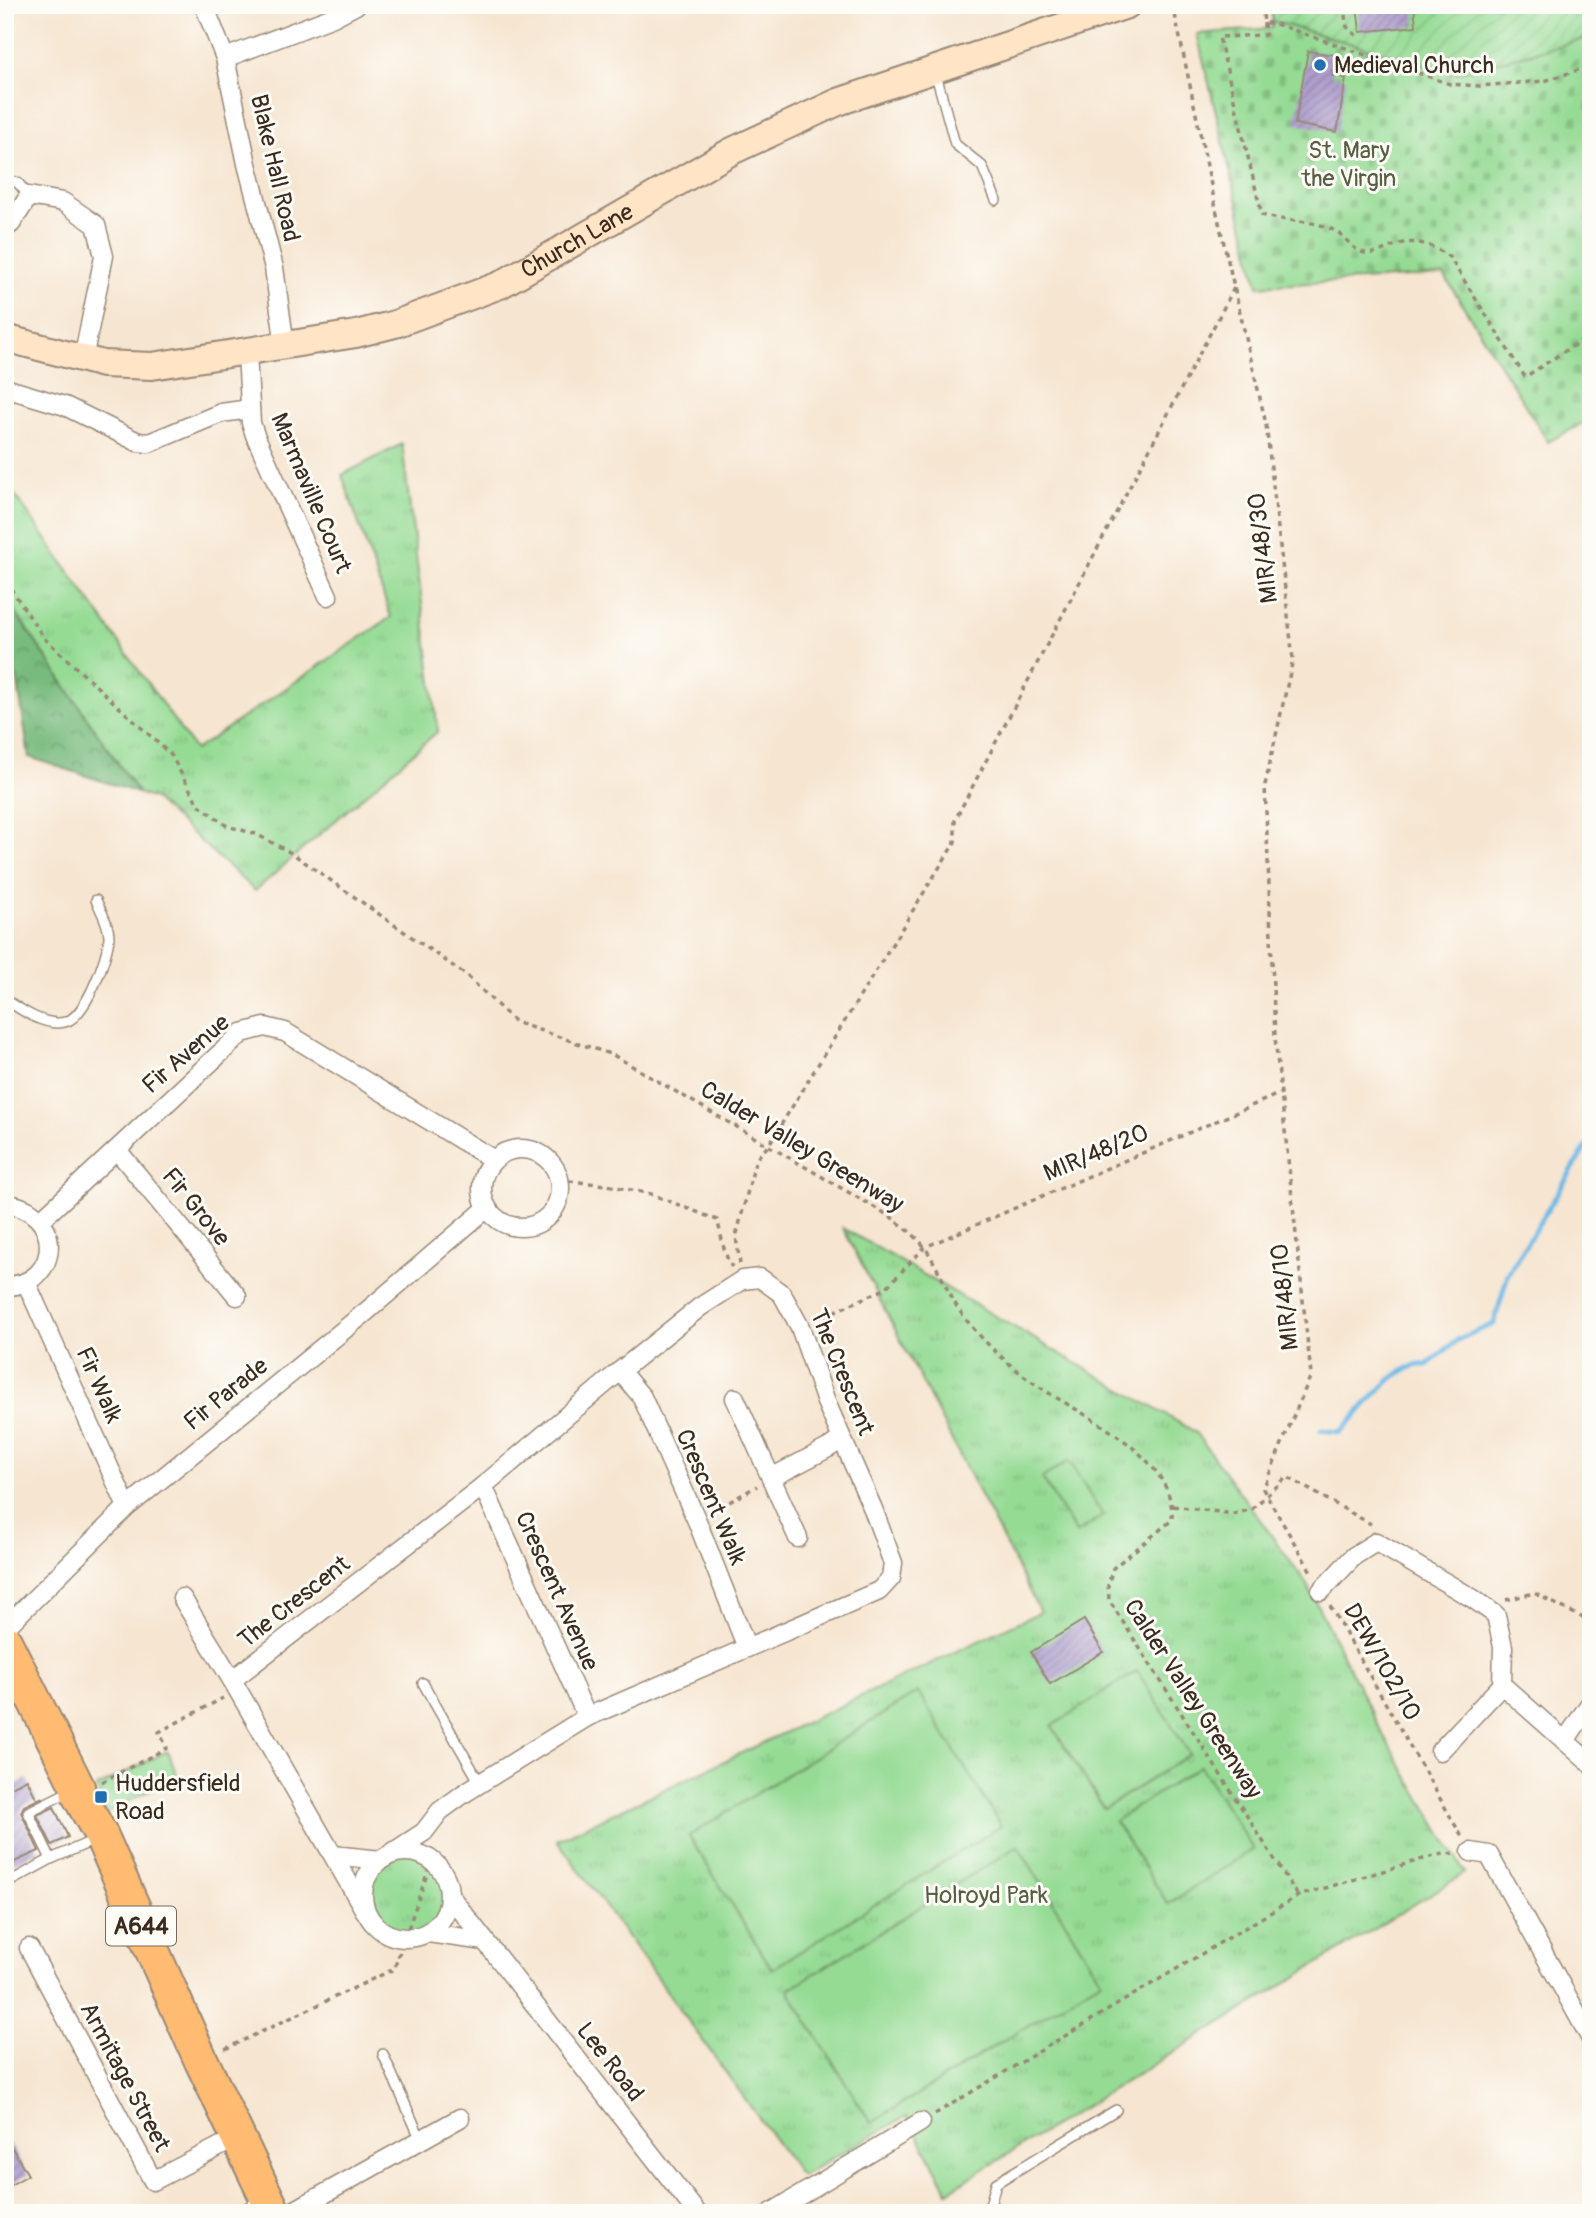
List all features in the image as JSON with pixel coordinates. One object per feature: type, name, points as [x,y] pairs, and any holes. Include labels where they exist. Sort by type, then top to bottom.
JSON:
[{"type":"highway","name":"A644","points":[[5,1642],[102,1837],[270,2210]]},
{"type":"street","name":"Blake Hall Road","points":[[204,5],[225,58],[247,164],[274,268],[285,346]]},
{"type":"street","points":[[225,58],[332,17],[356,5]]},
{"type":"street","name":"Church Lane","points":[[5,338],[103,364],[152,366],[247,353],[356,334],[395,324],[500,285],[732,151],[838,102],[1127,5]]},
{"type":"street","points":[[8,230],[29,195],[63,202],[96,225],[104,256],[83,359]]},
{"type":"street","name":"Marmaville Court","points":[[247,353],[250,409],[255,435],[328,596]]},
{"type":"street","name":"Marmaville Court","points":[[5,388],[65,406],[138,442],[149,443],[221,413],[250,409]]},
{"type":"street","name":"Fir Avenue","points":[[41,1220],[242,1033],[265,1027],[285,1032],[494,1160]]},
{"type":"street","name":"Fir Grove","points":[[117,1150],[237,1296]]},
{"type":"street","points":[[526,1150],[537,1153],[554,1169],[559,1180],[559,1192],[550,1214],[529,1227],[505,1224],[495,1218],[482,1196],[486,1170],[494,1160],[503,1153],[526,1150]]},
{"type":"street","points":[[5,1204],[24,1208],[41,1220],[47,1230],[49,1242],[44,1266],[36,1276],[26,1282],[5,1286]]},
{"type":"street","name":"Fir Parade","points":[[5,1628],[127,1507],[367,1311],[487,1208]]},
{"type":"street","name":"The Crescent","points":[[235,1685],[700,1307],[742,1280],[760,1278],[782,1294],[800,1327],[841,1439],[873,1508],[893,1563],[891,1578],[879,1591],[587,1717],[480,1783],[440,1811],[424,1832],[381,1860]]},
{"type":"street","name":"Fir Walk","points":[[26,1282],[127,1507]]},
{"type":"street","name":"Crescent Walk","points":[[620,1371],[642,1397],[697,1521],[747,1648]]},
{"type":"street","points":[[735,1398],[798,1538]]},
{"type":"street","points":[[771,1478],[841,1439]]},
{"type":"street","name":"Crescent Avenue","points":[[483,1486],[587,1717]]},
{"type":"street","points":[[1321,1591],[1354,1556],[1376,1542],[1496,1615],[1503,1647],[1502,1685],[1440,1751]]},
{"type":"street","points":[[182,1598],[373,1923],[385,1933],[405,1939],[428,1933],[485,1941]]},
{"type":"street","points":[[1502,1685],[1591,1764]]},
{"type":"street","points":[[1565,1741],[1591,1702]]},
{"type":"street","points":[[365,1910],[365,1881],[372,1869],[393,1853],[407,1852],[426,1857],[424,1832]]},
{"type":"street","points":[[1471,1852],[1489,1855],[1591,2039]]},
{"type":"street","points":[[333,1855],[381,1860]]},
{"type":"street","name":"Lee Road","points":[[426,1857],[442,1870],[448,1882],[450,1896],[697,2213]]},
{"type":"street","points":[[428,1933],[447,1911],[450,1896]]},
{"type":"street","name":"Armitage Street","points":[[29,1948],[153,2181],[238,2137]]},
{"type":"street","points":[[270,2210],[421,2140],[460,2118]]},
{"type":"street","points":[[771,2213],[921,2122]]},
{"type":"lane","points":[[935,69],[955,144],[982,166],[996,200]]},
{"type":"lane","points":[[5,178],[18,183],[29,195]]},
{"type":"lane","points":[[5,999],[45,1020],[62,1023],[73,1019],[83,1008],[96,980],[108,940],[107,926],[96,900]]},
{"type":"lane","points":[[423,1683],[480,1783]]},
{"type":"lane","points":[[51,1859],[28,1812],[78,1791]]},
{"type":"lane","points":[[5,1869],[11,1881],[51,1859],[102,1837]]},
{"type":"lane","points":[[383,2054],[421,2140]]},
{"type":"lane","points":[[983,2213],[989,2209],[996,2183],[1116,2110]]},
{"type":"path","name":"MIR/48/30","points":[[1173,5],[1266,424],[1293,659],[1265,785],[1275,1037],[1281,1093]]},
{"type":"path","points":[[1262,5],[1265,35],[1219,37],[1262,215],[1274,219],[1309,221],[1338,231],[1351,246],[1363,253],[1377,253],[1399,244],[1421,243],[1438,248],[1450,258],[1525,377],[1591,334]]},
{"type":"path","points":[[1334,5],[1344,7],[1347,27],[1357,36]]},
{"type":"path","points":[[1264,23],[1273,23],[1450,84],[1479,86],[1544,81],[1591,66]]},
{"type":"path","points":[[742,1280],[736,1237],[756,1159],[768,1146],[955,842],[955,820],[1234,288]]},
{"type":"path","name":"Calder Valley Greenway","points":[[5,580],[44,638],[172,755],[198,804],[227,826],[256,834],[293,854],[466,975],[514,1022],[613,1055],[891,1217],[925,1247],[959,1310],[980,1336],[1030,1380],[1144,1455],[1161,1479],[1173,1506],[1172,1520],[1113,1568],[1108,1585],[1109,1600],[1298,1896]]},
{"type":"path","name":"MIR/48/20","points":[[925,1247],[1281,1093]]},
{"type":"path","name":"MIR/48/10","points":[[1263,1489],[1311,1375],[1281,1093]]},
{"type":"path","points":[[559,1180],[607,1185],[651,1194],[717,1220],[724,1240],[726,1258],[742,1280]]},
{"type":"path","points":[[800,1327],[885,1289],[925,1247]]},
{"type":"path","points":[[697,1521],[771,1478]]},
{"type":"path","name":"DEW/102/10","points":[[1263,1489],[1471,1852]]},
{"type":"path","points":[[78,1791],[167,1748],[159,1732],[235,1685]]},
{"type":"path","points":[[921,2122],[1298,1896],[1437,1856],[1471,1852]]},
{"type":"path","points":[[201,2060],[394,1969],[405,1939],[426,1857]]},
{"type":"green space","points":[[1271,5],[1591,5],[1591,37],[1455,73],[1272,21]]},
{"type":"green space","name":"St. Mary the Virgin","points":[[1272,21],[1455,73],[1591,37],[1591,419],[1548,442],[1444,275],[1258,286],[1197,34],[1272,28]]},
{"type":"green space","points":[[402,444],[438,731],[255,891],[154,799],[138,793],[5,597],[5,481],[195,750],[391,617],[342,475]]},
{"type":"green space","points":[[5,597],[138,793],[29,757],[17,677],[5,660]]},
{"type":"green space","name":"Holroyd Park","points":[[843,1228],[1195,1432],[1305,1581],[1382,1733],[1465,1873],[948,2191],[907,2116],[801,2176],[557,1840],[1040,1612]]},
{"type":"green space","points":[[1069,1461],[1103,1516],[1076,1533],[1042,1478]]},
{"type":"green space","points":[[1137,1671],[1190,1754],[1104,1809],[1052,1726]]},
{"type":"green space","points":[[918,1692],[1001,1826],[772,1969],[689,1836]]},
{"type":"green space","points":[[167,1751],[177,1775],[108,1813],[96,1788]]},
{"type":"green space","points":[[1200,1766],[1253,1849],[1168,1904],[1115,1821]]},
{"type":"green space","points":[[1018,1846],[1101,1980],[871,2123],[788,1990]]},
{"type":"green space","points":[[406,1852],[430,1859],[442,1871],[449,1895],[442,1919],[430,1931],[406,1938],[382,1931],[370,1919],[363,1895],[370,1871],[382,1859]]},
{"type":"building","points":[[1357,5],[1414,5],[1416,26],[1360,32]]},
{"type":"building","points":[[1308,51],[1335,55],[1332,76],[1346,78],[1337,132],[1295,124]]},
{"type":"building","points":[[1084,1620],[1103,1652],[1050,1684],[1031,1652]]},
{"type":"building","points":[[27,1779],[37,1800],[24,1806],[21,1812],[39,1851],[10,1864],[5,1854],[5,1790]]},
{"type":"building","points":[[54,1807],[68,1837],[52,1845],[37,1815]]},
{"type":"building","points":[[5,2136],[28,2175],[5,2188]]},
{"type":"waterway","points":[[1321,1430],[1340,1432],[1391,1379],[1415,1366],[1427,1365],[1459,1339],[1494,1324],[1508,1274],[1591,1139]]},
{"type":"place","name":"Medieval Church","points":[[1320,65]]},
{"type":"place","name":"Huddersfield Road","points":[[101,1797]]}]
